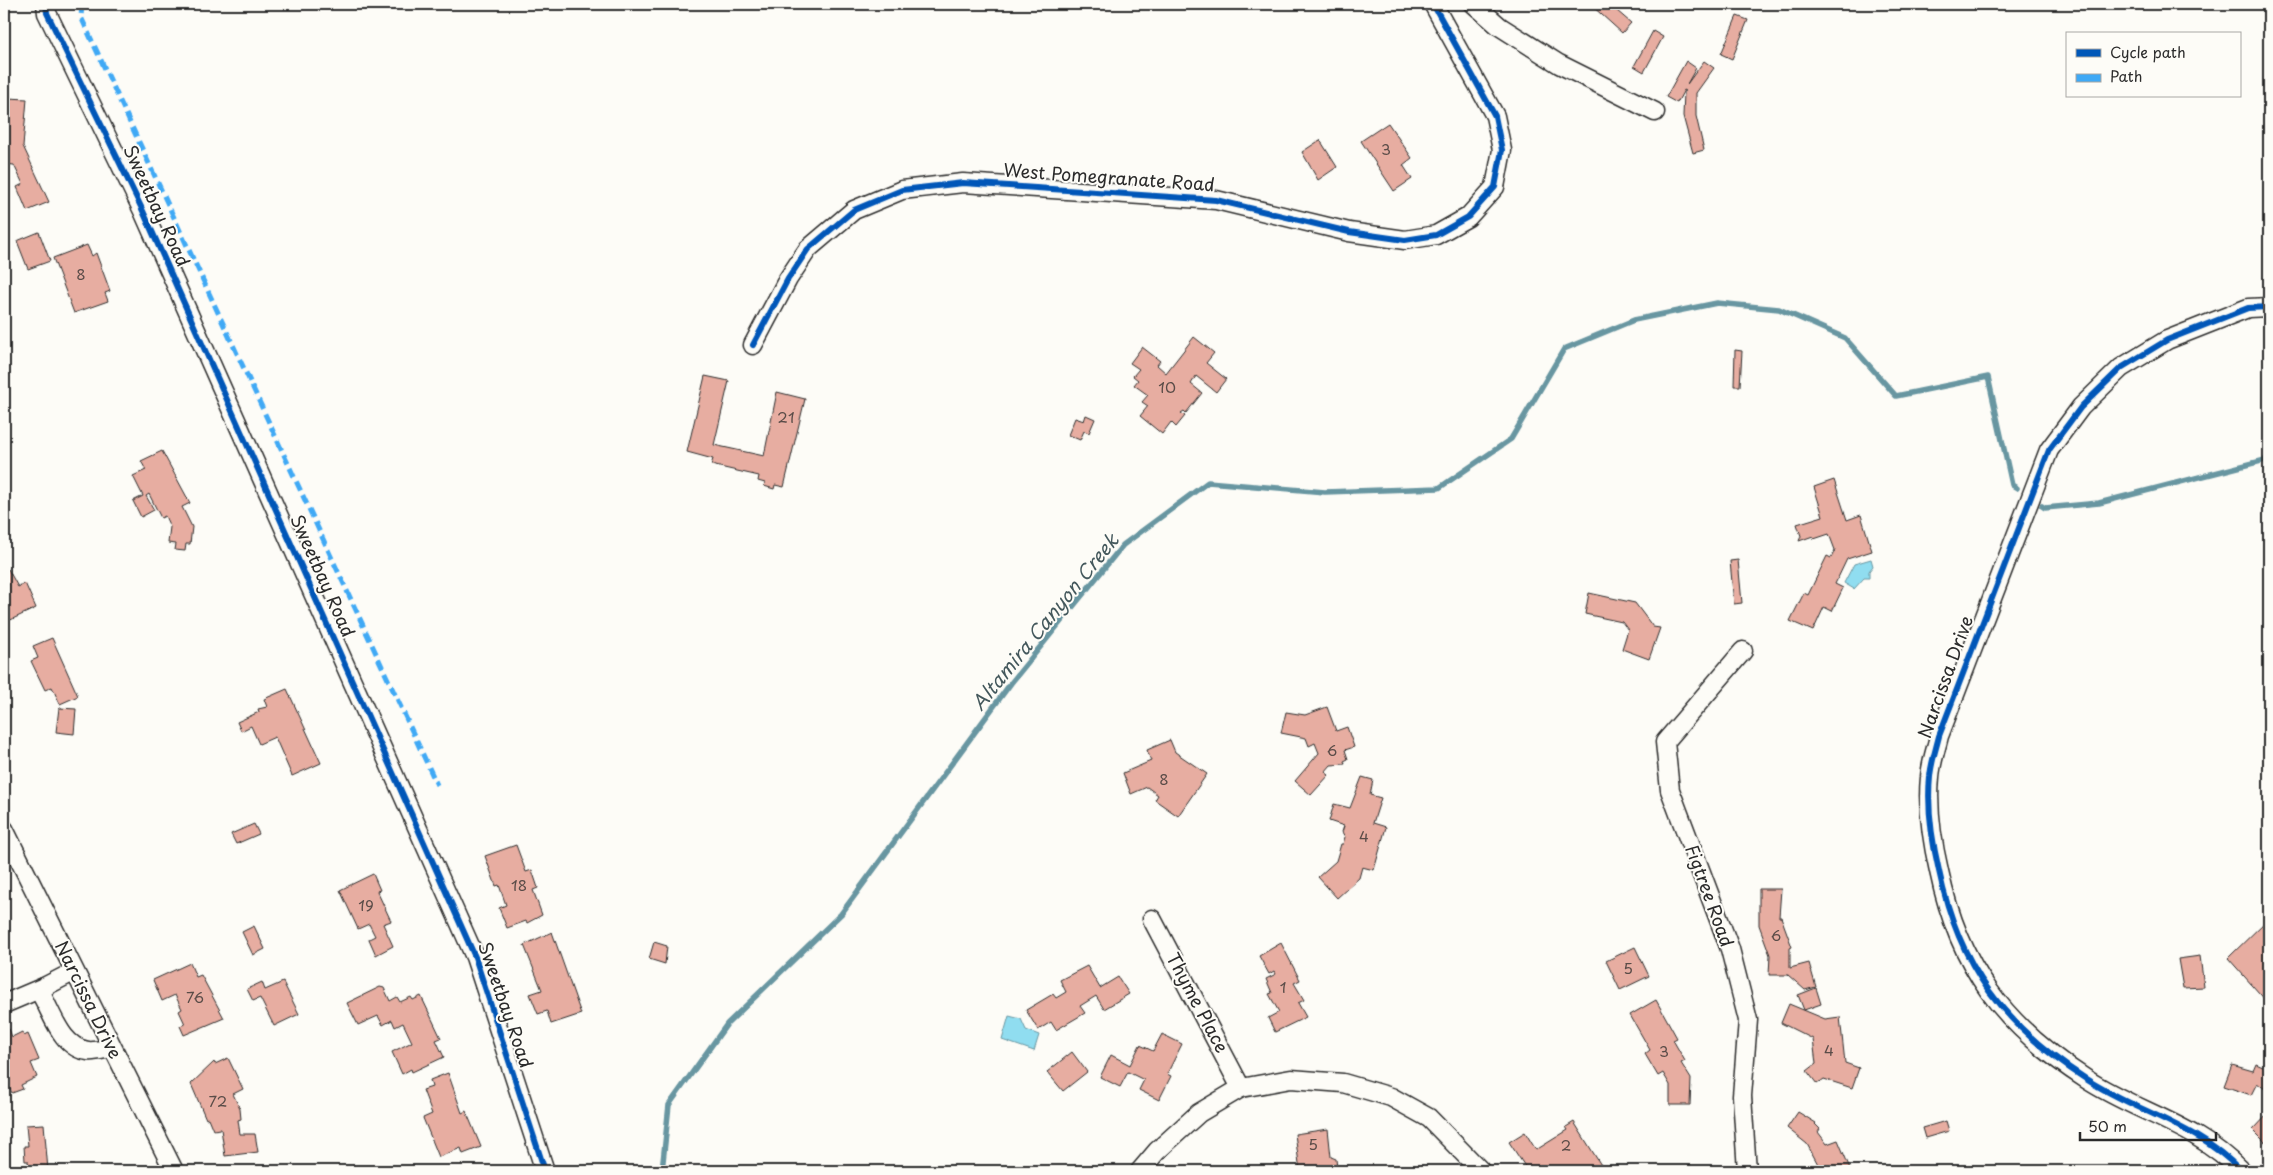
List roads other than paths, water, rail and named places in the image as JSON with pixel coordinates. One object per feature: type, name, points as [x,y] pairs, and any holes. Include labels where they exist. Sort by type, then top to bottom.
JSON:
[{"type":"street","name":"Sweetbay Road","points":[[46,4],[48,13],[147,220],[475,957],[545,1171]]},
{"type":"street","name":"West Pomegranate Road","points":[[753,345],[788,279],[808,249],[854,210],[902,190],[963,183],[1216,200],[1349,232],[1405,240],[1436,235],[1468,217],[1495,187],[1502,150],[1495,116],[1433,4]]},
{"type":"street","points":[[1474,4],[1499,26],[1559,64],[1655,112]]},
{"type":"street","name":"Narcissa Drive","points":[[2241,1171],[2200,1136],[2088,1080],[2038,1046],[1998,1005],[1963,950],[1949,914],[1934,848],[1930,777],[1939,736],[2049,450],[2081,407],[2121,368],[2167,340],[2248,308],[2269,307]]},
{"type":"street","name":"Figtree Road","points":[[1743,651],[1665,742],[1670,790],[1730,949],[1748,1020],[1742,1096],[1747,1171]]},
{"type":"street","name":"Narcissa Drive","points":[[4,829],[111,1048],[174,1171]]},
{"type":"street","name":"Thyme Place","points":[[1152,919],[1241,1088]]},
{"type":"street","points":[[4,1004],[74,972]]},
{"type":"street","points":[[44,987],[42,996],[66,1039],[72,1046],[88,1051],[111,1048]]},
{"type":"street","points":[[1140,1171],[1157,1151],[1199,1113],[1241,1088],[1291,1079],[1343,1082],[1391,1097],[1428,1118],[1481,1171]]},
{"type":"water","points":[[1871,559],[1873,566],[1869,571],[1869,578],[1864,578],[1854,589],[1844,583],[1854,564]]},
{"type":"water","points":[[1009,1016],[1021,1019],[1026,1030],[1039,1035],[1034,1051],[1002,1040]]},
{"type":"waterway","name":"Altamira Canyon Creek","points":[[662,1171],[669,1105],[727,1024],[841,914],[1011,683],[1123,545],[1208,482],[1325,492],[1439,488],[1511,439],[1564,349],[1634,320],[1717,303],[1779,309],[1845,338],[1896,396],[1988,377],[2012,485],[2017,488]]},
{"type":"waterway","name":"Altamira Canyon Creek","points":[[2042,506],[2045,508],[2099,503],[2269,459]]}]
